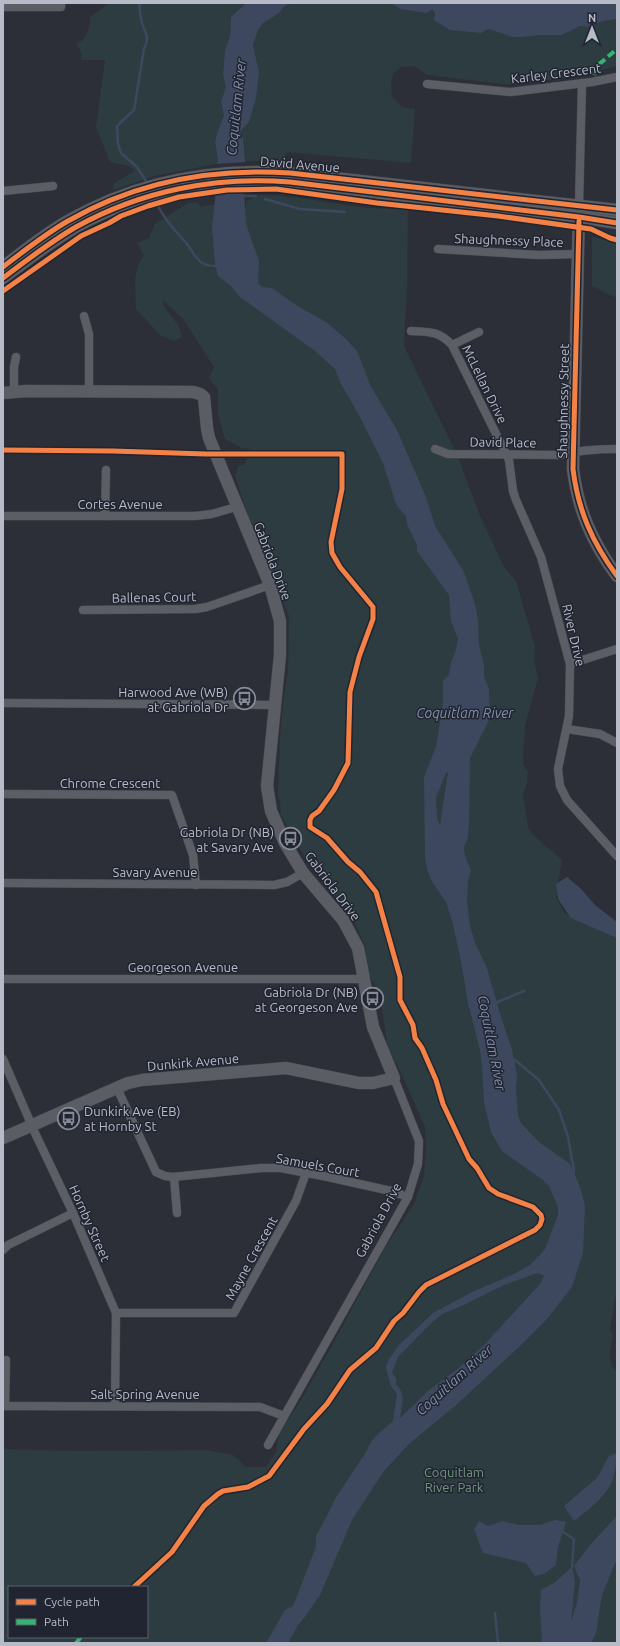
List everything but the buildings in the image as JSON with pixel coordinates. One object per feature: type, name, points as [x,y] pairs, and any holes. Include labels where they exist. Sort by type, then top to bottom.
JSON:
[{"type":"street","points":[[3,7],[61,7],[62,3]]},
{"type":"street","name":"Karley Crescent","points":[[427,84],[511,92],[617,77]]},
{"type":"street","name":"Shaughnessy Street","points":[[582,83],[572,451],[575,486],[584,520],[601,555],[617,576]]},
{"type":"street","name":"David Avenue","points":[[3,267],[68,221],[117,203],[195,185],[248,180],[290,177],[579,211],[617,210]]},
{"type":"street","points":[[3,191],[53,186]]},
{"type":"street","name":"David Avenue","points":[[3,278],[70,231],[117,203]]},
{"type":"street","name":"David Avenue","points":[[579,211],[617,223]]},
{"type":"street","name":"Shaughnessy Place","points":[[438,249],[539,255],[578,254]]},
{"type":"street","points":[[84,316],[89,334],[89,391]]},
{"type":"street","name":"McLellan Drive","points":[[411,331],[438,334],[452,345],[506,454]]},
{"type":"street","points":[[452,345],[479,332]]},
{"type":"street","points":[[8,392],[16,357]]},
{"type":"street","name":"Gabriola Drive","points":[[8,392],[193,392],[202,395],[205,400],[208,433],[236,507],[270,585],[276,603],[280,628],[280,649],[267,786],[268,800],[275,823],[303,873],[348,927],[358,948],[374,1027],[419,1141],[418,1164],[408,1197],[268,1445]]},
{"type":"street","name":"David Place","points":[[435,449],[448,454],[560,455],[572,451],[617,449]]},
{"type":"street","name":"River Drive","points":[[506,454],[512,472],[513,491],[534,538],[545,570],[570,664],[569,716],[558,769],[561,791],[567,800],[617,856]]},
{"type":"street","points":[[105,516],[106,470]]},
{"type":"street","name":"Cortes Avenue","points":[[3,516],[195,516],[212,514],[236,507]]},
{"type":"street","name":"Ballenas Court","points":[[83,610],[195,609],[207,607],[270,585]]},
{"type":"street","points":[[570,664],[617,650]]},
{"type":"street","points":[[3,704],[274,705]]},
{"type":"street","points":[[567,729],[600,734],[617,743]]},
{"type":"street","name":"Chrome Crescent","points":[[3,794],[172,795],[193,855],[196,885]]},
{"type":"street","name":"Savary Avenue","points":[[3,883],[274,885],[287,882],[303,873]]},
{"type":"street","name":"Georgeson Avenue","points":[[3,979],[364,979]]},
{"type":"street","name":"Hornby Street","points":[[3,1059],[73,1213],[116,1313],[115,1406]]},
{"type":"street","name":"Dunkirk Avenue","points":[[3,1138],[128,1083],[142,1080],[286,1068],[359,1083],[373,1083],[394,1078]]},
{"type":"street","name":"Samuels Court","points":[[117,1088],[156,1172],[165,1176],[174,1177],[261,1168],[281,1168],[306,1172],[391,1191],[408,1197]]},
{"type":"street","name":"Mayne Crescent","points":[[116,1313],[234,1313],[296,1201],[306,1172]]},
{"type":"street","points":[[174,1177],[177,1213]]},
{"type":"street","points":[[3,1250],[8,1245],[73,1213]]},
{"type":"street","points":[[4,1406],[6,1360]]},
{"type":"street","name":"Salt Spring Avenue","points":[[4,1406],[260,1407],[284,1416]]},
{"type":"green space","points":[[109,3],[246,3],[231,17],[230,36],[225,50],[223,75],[226,87],[221,102],[224,115],[215,142],[218,159],[217,164],[154,176],[113,190],[113,184],[133,172],[134,169],[129,166],[110,162],[96,127],[105,60],[81,60],[82,54],[77,42],[82,41],[87,33],[90,24],[90,17]]},
{"type":"green space","points":[[292,3],[391,3],[401,9],[432,9],[435,13],[481,33],[489,29],[512,37],[562,35],[580,26],[587,27],[604,21],[617,19],[617,66],[584,75],[513,85],[427,75],[414,66],[401,67],[393,74],[391,84],[392,96],[402,107],[415,109],[411,163],[287,152],[282,161],[245,161],[243,137],[240,132],[249,122],[259,72],[253,45],[258,30],[263,23],[278,14],[285,6]]},
{"type":"green space","name":"Coquitlam River Park","points":[[259,195],[278,195],[370,208],[408,208],[407,284],[404,346],[458,457],[480,516],[504,567],[516,581],[535,647],[534,661],[538,678],[525,725],[523,765],[528,771],[527,783],[523,794],[528,827],[538,839],[562,860],[556,897],[565,914],[585,920],[617,937],[617,1286],[610,1331],[613,1334],[610,1359],[613,1368],[617,1372],[617,1643],[3,1643],[3,1449],[76,1451],[207,1450],[233,1455],[246,1467],[266,1467],[276,1452],[279,1433],[298,1405],[329,1351],[386,1246],[414,1204],[424,1176],[426,1147],[425,1127],[402,1075],[388,1048],[379,992],[369,975],[365,946],[350,912],[330,888],[331,883],[316,866],[308,863],[281,815],[280,800],[278,796],[280,737],[284,693],[288,670],[289,616],[249,519],[235,476],[238,466],[244,465],[251,449],[242,448],[225,439],[218,414],[218,389],[209,378],[214,367],[183,319],[163,300],[163,305],[179,326],[182,336],[175,341],[161,336],[136,309],[135,280],[138,264],[144,255],[137,243],[149,238],[155,224],[188,203],[197,202],[201,207],[216,204],[215,213],[246,207],[246,201]]},
{"type":"green space","points":[[592,237],[617,243],[617,298],[592,286]]},
{"type":"water","name":"Coquitlam River","points":[[246,3],[292,3],[285,6],[278,14],[263,23],[258,30],[253,45],[259,72],[256,98],[249,122],[240,132],[243,137],[245,161],[243,176],[246,224],[259,261],[258,283],[262,287],[272,288],[296,305],[326,322],[346,339],[357,351],[371,387],[396,428],[426,497],[435,526],[464,572],[475,604],[478,620],[479,644],[484,666],[484,676],[489,689],[490,718],[470,758],[469,823],[468,837],[464,847],[465,856],[471,871],[468,880],[467,902],[470,927],[476,945],[487,968],[512,1049],[517,1076],[516,1087],[518,1115],[521,1123],[539,1142],[570,1164],[580,1187],[585,1206],[583,1253],[572,1287],[547,1319],[519,1347],[455,1406],[409,1444],[384,1471],[352,1520],[320,1595],[298,1625],[288,1643],[266,1643],[285,1610],[293,1606],[316,1547],[316,1536],[335,1499],[371,1442],[393,1421],[397,1394],[391,1386],[386,1368],[388,1361],[399,1345],[433,1313],[472,1292],[512,1275],[530,1265],[545,1249],[558,1215],[558,1207],[549,1186],[543,1180],[502,1151],[491,1132],[484,1102],[480,1050],[468,1003],[452,921],[446,902],[431,880],[427,869],[425,857],[424,777],[436,747],[443,703],[443,681],[449,675],[451,662],[455,653],[458,639],[451,621],[449,595],[417,551],[417,545],[407,524],[406,516],[395,501],[383,463],[360,417],[340,382],[335,369],[315,351],[240,297],[231,286],[218,276],[215,264],[212,229],[217,178],[216,167],[218,159],[215,142],[224,115],[221,102],[226,87],[223,75],[225,50],[230,36],[231,17]],"holes":[[[448,772],[440,825],[437,818],[436,797],[446,773]],[[537,1273],[544,1276],[540,1284],[485,1344],[460,1367],[428,1391],[400,1418],[402,1396],[396,1385],[396,1378],[392,1373],[398,1357],[428,1326],[442,1314],[504,1285]]]},
{"type":"water","points":[[391,3],[617,3],[617,19],[604,21],[587,27],[580,26],[562,35],[512,37],[489,29],[481,33],[450,30],[434,20],[435,13],[432,9],[427,13],[401,9]]},
{"type":"water","points":[[567,877],[580,888],[596,906],[617,922],[617,938],[571,918],[558,899],[556,884]]},
{"type":"water","points":[[617,1453],[613,1479],[607,1491],[589,1509],[574,1521],[564,1506],[597,1478],[609,1456]]},
{"type":"water","points":[[616,1517],[616,1561],[602,1595],[596,1633],[591,1643],[542,1643],[540,1607],[541,1590],[554,1583],[572,1567],[575,1581],[571,1622],[577,1603],[580,1580],[574,1566],[591,1544]]},
{"type":"water","points":[[555,1520],[566,1522],[558,1547],[556,1565],[544,1574],[535,1576],[526,1563],[483,1553],[474,1529],[479,1521],[488,1526],[502,1521],[519,1525],[540,1525]]},
{"type":"pier","points":[[247,162],[245,176],[247,191],[214,194],[215,164]]},
{"type":"waterway","points":[[139,3],[147,41],[144,49],[134,110],[117,126],[118,144],[121,153],[137,167],[148,184]]},
{"type":"waterway","points":[[242,196],[256,196]]},
{"type":"waterway","points":[[154,198],[168,222],[198,260],[206,265],[219,266]]},
{"type":"waterway","points":[[265,199],[300,209],[345,212]]},
{"type":"waterway","points":[[495,1003],[524,991]]},
{"type":"waterway","points":[[511,1060],[515,1060],[539,1080],[559,1110],[568,1137],[574,1171],[573,1174]]},
{"type":"waterway","points":[[563,1532],[574,1539],[572,1567]]},
{"type":"waterway","points":[[495,1613],[498,1643]]},
{"type":"marked path","points":[[594,75],[597,66],[617,49]]},
{"type":"marked path","points":[[76,1643],[80,1638]]},
{"type":"cycle path","points":[[3,267],[59,226],[121,196],[176,180],[232,173],[290,173],[617,210]]},
{"type":"cycle path","points":[[3,278],[57,239],[101,214],[152,195],[206,184],[234,181],[290,182],[579,217],[617,223]]},
{"type":"cycle path","points":[[3,291],[81,236],[121,216],[179,197],[227,190],[276,189],[377,203],[498,216],[591,229],[617,240]]},
{"type":"cycle path","points":[[579,221],[573,469],[578,498],[593,538],[617,576]]},
{"type":"cycle path","points":[[3,450],[206,454],[342,454],[342,489],[331,542],[332,553],[340,567],[373,607],[373,619],[359,657],[350,692],[348,763],[334,790],[319,811],[312,816],[310,820],[310,827],[327,838],[348,862],[360,872],[376,892],[400,977],[400,1000],[413,1025],[415,1038],[422,1048],[436,1080],[443,1104],[469,1159],[477,1168],[489,1188],[498,1194],[533,1207],[541,1215],[542,1219],[540,1225],[535,1230],[426,1285],[403,1313],[394,1321],[376,1348],[350,1370],[327,1404],[304,1429],[269,1476],[248,1487],[223,1491],[218,1494],[204,1506],[172,1552],[135,1586]]},
{"type":"place","name":"Harwood Ave (WB) at Gabriola Dr","points":[[244,699]]},
{"type":"place","name":"Gabriola Dr (NB) at Savary Ave","points":[[290,839]]},
{"type":"place","name":"Gabriola Dr (NB) at Georgeson Ave","points":[[373,999]]},
{"type":"place","name":"Dunkirk Ave (EB) at Hornby St","points":[[69,1118]]}]
